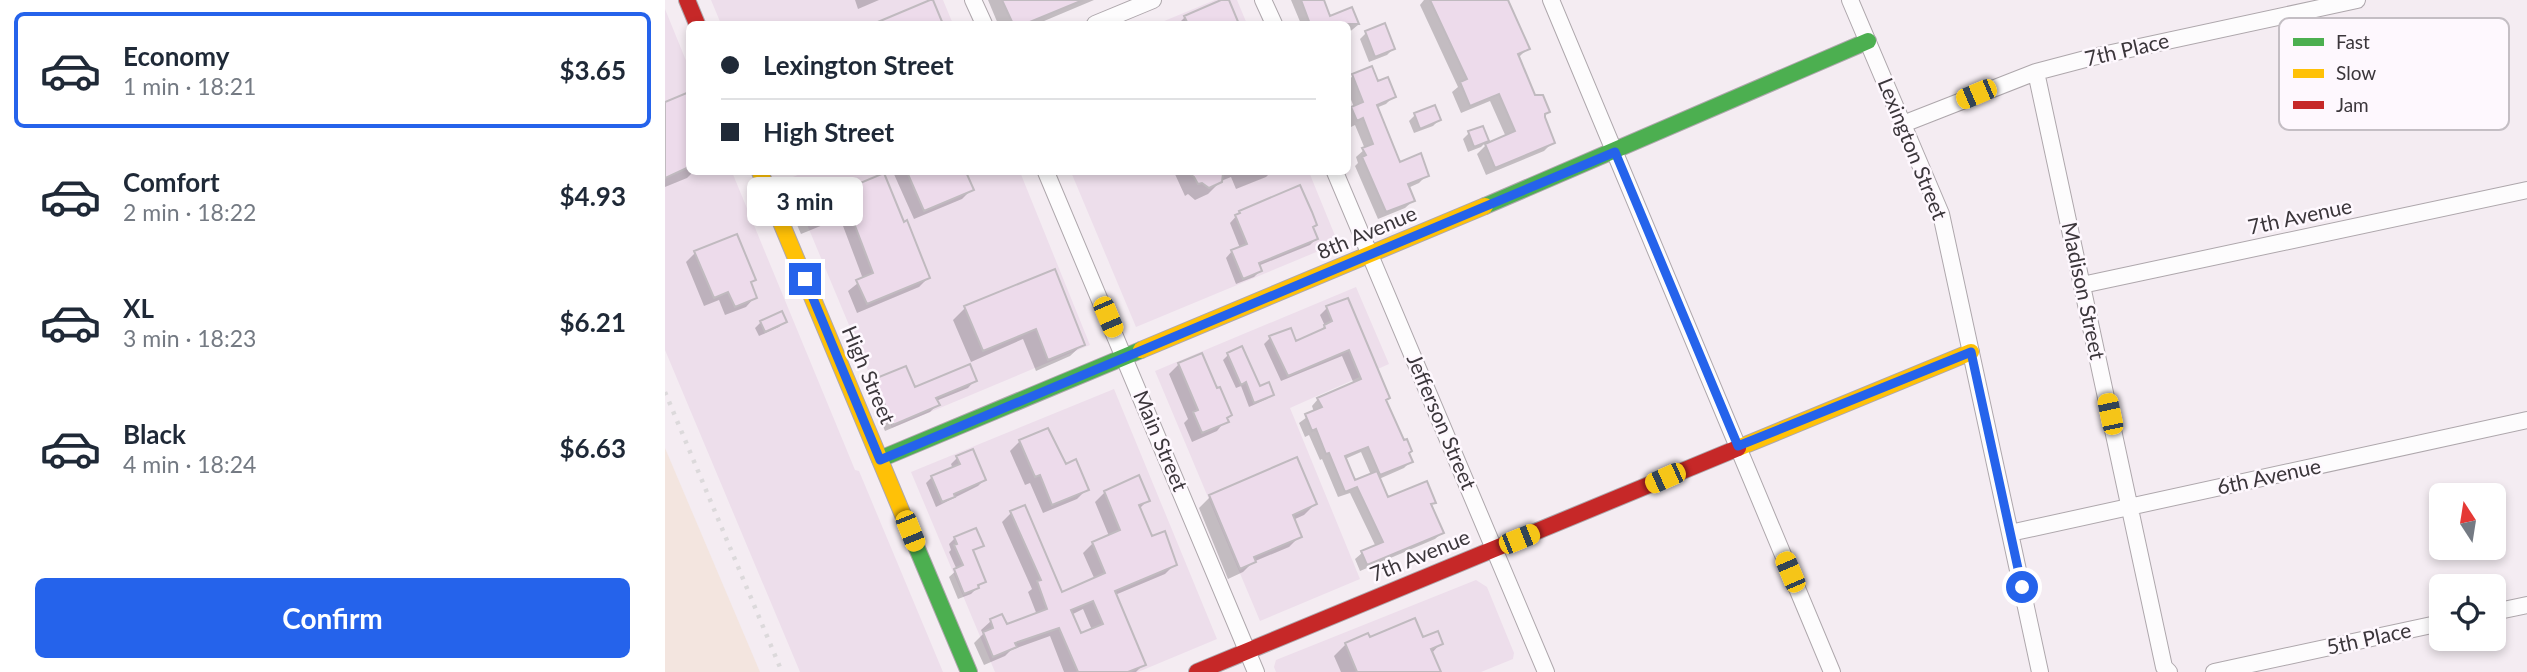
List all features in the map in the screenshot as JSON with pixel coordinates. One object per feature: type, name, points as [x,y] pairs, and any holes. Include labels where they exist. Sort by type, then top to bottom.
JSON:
[{"type":"street","points":[[687,0],[696,21]]},
{"type":"street","points":[[973,0],[983,21]]},
{"type":"street","points":[[1102,21],[1153,0]]},
{"type":"street","points":[[1263,0],[1272,21]]},
{"type":"street","points":[[1551,0],[1832,672]]},
{"type":"street","name":"Lexington Street","points":[[1850,0],[1941,214],[2037,671]]},
{"type":"street","name":"7th Place","points":[[1903,124],[2036,72],[2316,4],[2357,0]]},
{"type":"street","name":"8th Avenue","points":[[880,460],[1615,152],[1868,41]]},
{"type":"street","name":"Madison Street","points":[[2036,72],[2164,667],[2169,672]]},
{"type":"street","name":"High Street","points":[[761,175],[969,672]]},
{"type":"street","name":"Main Street","points":[[1047,175],[1257,672]]},
{"type":"street","name":"Jefferson Street","points":[[1336,175],[1546,672]]},
{"type":"street","name":"7th Avenue","points":[[2082,285],[2527,190]]},
{"type":"street","name":"7th Avenue","points":[[1197,672],[1494,548],[1617,500],[1738,446],[1971,352]]},
{"type":"street","name":"6th Avenue","points":[[2010,533],[2527,420]]},
{"type":"street","points":[[2506,609],[2527,605]]},
{"type":"street","name":"5th Place","points":[[2214,672],[2429,626]]},
{"type":"shaded area","points":[[711,0],[943,0],[952,21],[720,21]]},
{"type":"shaded area","points":[[1215,0],[1237,0],[1246,21],[1164,21]]},
{"type":"shaded area","points":[[665,9],[686,61],[686,175],[733,175],[855,470],[859,471],[943,672],[800,672],[665,350]]},
{"type":"shaded area","points":[[798,175],[1021,175],[1090,345],[892,428],[788,179]]},
{"type":"shaded area","points":[[1072,175],[1310,175],[1338,243],[1136,327]]},
{"type":"shaded area","points":[[1356,287],[1389,364],[1290,408],[1360,579],[1260,621],[1155,371]]},
{"type":"shaded area","points":[[1114,389],[1217,639],[1138,672],[995,672],[911,472]]},
{"type":"shaded area","points":[[665,448],[760,672],[665,672]]},
{"type":"shaded area","points":[[1476,580],[1487,587],[1514,653],[1513,659],[1481,672],[1276,672],[1276,660]]},
{"type":"building","points":[[933,0],[942,21],[880,21]]},
{"type":"building","points":[[1002,0],[1083,0],[1032,21],[1012,21]]},
{"type":"building","points":[[1221,0],[1229,0],[1238,21],[1186,21],[1184,16]]},
{"type":"building","points":[[1301,0],[1324,0],[1330,16],[1352,7],[1359,24],[1351,24],[1351,21],[1309,21]]},
{"type":"building","points":[[1430,0],[1508,0],[1530,49],[1518,54],[1535,95],[1543,95],[1550,112],[1545,114],[1545,117],[1555,143],[1495,168],[1485,144],[1515,131],[1499,94],[1470,106],[1460,82],[1467,79]]},
{"type":"building","points":[[1385,23],[1395,49],[1375,57],[1365,31]]},
{"type":"building","points":[[1372,66],[1378,81],[1388,77],[1396,97],[1377,105],[1400,162],[1421,153],[1429,176],[1408,184],[1415,201],[1386,212],[1362,157],[1366,155],[1362,148],[1373,144],[1363,118],[1357,121],[1351,107],[1363,102],[1352,74]]},
{"type":"building","points":[[686,93],[686,168],[665,178],[665,102]]},
{"type":"building","points":[[1435,105],[1441,120],[1420,129],[1414,113]]},
{"type":"building","points":[[1483,126],[1489,141],[1474,147],[1468,131]]},
{"type":"building","points":[[885,175],[904,222],[907,220],[930,278],[867,304],[856,280],[873,273],[849,210],[811,226],[803,207]]},
{"type":"building","points":[[908,175],[967,175],[974,190],[924,211]]},
{"type":"building","points":[[1191,175],[1223,175],[1222,182],[1209,188],[1202,183],[1198,184]]},
{"type":"building","points":[[1300,185],[1317,225],[1313,227],[1318,239],[1259,263],[1262,271],[1243,279],[1231,250],[1247,244],[1235,215]]},
{"type":"building","points":[[737,234],[756,280],[751,282],[757,298],[735,307],[728,292],[714,298],[694,251]]},
{"type":"building","points":[[1055,269],[1085,345],[1048,360],[1036,329],[983,351],[964,306]]},
{"type":"building","points":[[1348,298],[1390,398],[1386,400],[1404,440],[1407,439],[1412,451],[1409,453],[1413,462],[1380,475],[1368,447],[1345,456],[1355,480],[1377,471],[1388,497],[1427,481],[1436,503],[1431,504],[1444,533],[1367,565],[1361,551],[1383,542],[1357,487],[1345,492],[1329,453],[1326,454],[1316,429],[1312,431],[1305,414],[1322,407],[1317,398],[1361,379],[1349,350],[1288,376],[1269,336],[1291,328],[1296,341],[1325,328],[1324,325],[1332,321],[1326,306]]},
{"type":"building","points":[[782,311],[787,322],[765,332],[760,321]]},
{"type":"building","points":[[1242,346],[1260,386],[1269,382],[1274,395],[1254,403],[1246,382],[1241,385],[1227,353]]},
{"type":"building","points":[[1202,353],[1232,415],[1227,418],[1229,422],[1202,433],[1193,412],[1198,410],[1178,363]]},
{"type":"building","points":[[970,364],[977,381],[936,398],[940,405],[893,425],[874,379],[906,366],[915,387]]},
{"type":"building","points":[[1048,428],[1066,464],[1076,459],[1089,490],[1052,505],[1040,475],[1035,477],[1019,440]]},
{"type":"building","points":[[973,449],[986,480],[942,502],[931,476],[960,464],[956,456]]},
{"type":"building","points":[[1297,457],[1317,504],[1293,515],[1302,537],[1254,557],[1256,562],[1240,569],[1209,495]]},
{"type":"building","points":[[1139,475],[1150,501],[1139,505],[1152,536],[1165,531],[1177,565],[1115,591],[1146,665],[1128,672],[1078,672],[1059,628],[1015,643],[1017,647],[993,657],[983,632],[993,628],[990,619],[1002,614],[1007,624],[1047,609],[1037,581],[1041,580],[1010,511],[1025,505],[1062,592],[1105,573],[1092,542],[1120,530],[1104,491]],"holes":[[[1093,601],[1103,624],[1081,633],[1071,610]]]},
{"type":"building","points":[[976,528],[984,546],[973,550],[986,582],[964,594],[954,569],[963,565],[954,545],[957,544],[954,537]]},
{"type":"building","points":[[1415,618],[1423,637],[1438,631],[1443,644],[1431,649],[1441,672],[1357,672],[1345,643],[1368,633],[1370,637]]},
{"type":"railway","points":[[665,392],[782,672]]},
{"type":"traffic: fast","points":[[1485,206],[1868,41]]},
{"type":"traffic: fast","points":[[880,459],[1141,350]]},
{"type":"traffic: fast","points":[[908,527],[969,672]]},
{"type":"traffic: slow","points":[[761,175],[908,527]]},
{"type":"traffic: slow","points":[[1141,350],[1485,206]]},
{"type":"traffic: slow","points":[[1738,448],[1971,352]]},
{"type":"traffic: jam","points":[[687,0],[696,21]]},
{"type":"traffic: jam","points":[[1197,672],[1738,448]]},
{"type":"route","points":[[805,279],[880,460],[1615,152],[1738,446],[1971,352],[2022,587]]}]
